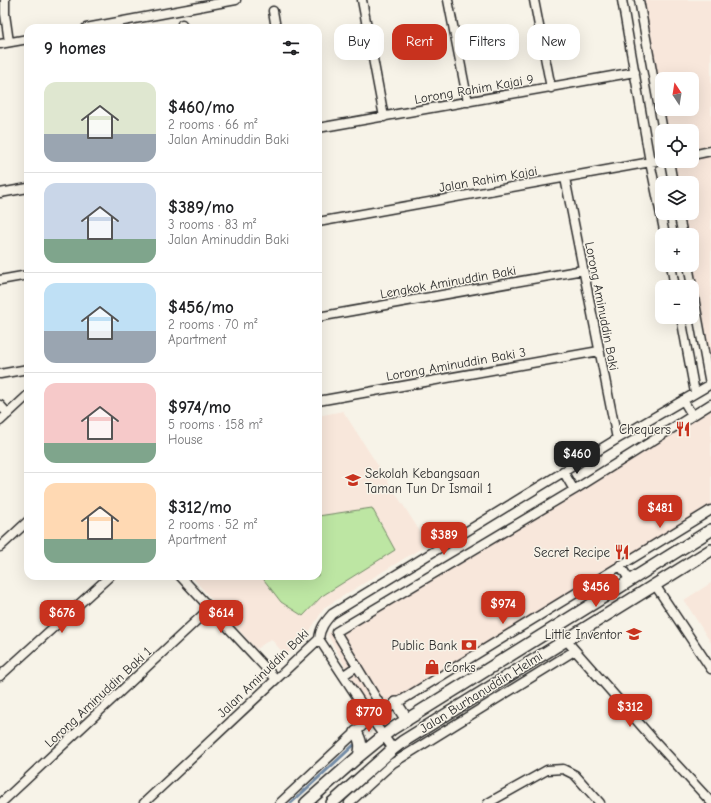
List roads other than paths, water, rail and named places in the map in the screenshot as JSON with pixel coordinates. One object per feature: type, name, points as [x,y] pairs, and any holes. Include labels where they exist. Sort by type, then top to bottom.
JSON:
[{"type":"main road","name":"Jalan Burhanuddin Helmi","points":[[306,803],[384,735],[711,530]]},
{"type":"main road","name":"Jalan Burhanuddin Helmi","points":[[332,803],[393,749],[711,550]]},
{"type":"main road","points":[[396,703],[407,720]]},
{"type":"main road","points":[[356,732],[362,746],[359,756]]},
{"type":"street","points":[[5,0],[5,14],[9,42]]},
{"type":"street","points":[[107,24],[236,0]]},
{"type":"street","points":[[362,0],[384,117]]},
{"type":"street","points":[[448,0],[468,102]]},
{"type":"street","points":[[534,0],[551,88]]},
{"type":"street","points":[[622,0],[650,162],[664,228]]},
{"type":"street","points":[[639,0],[662,124]]},
{"type":"street","points":[[273,11],[275,24]]},
{"type":"street","points":[[0,44],[24,40]]},
{"type":"street","name":"Lorong Rahim Kajai 9","points":[[322,127],[635,72]]},
{"type":"street","points":[[699,154],[711,151]]},
{"type":"street","name":"Jalan Rahim Kajai","points":[[322,221],[655,161]]},
{"type":"street","name":"Lorong Aminuddin Baki","points":[[565,178],[617,438]]},
{"type":"street","points":[[0,193],[24,189]]},
{"type":"street","name":"Lengkok Aminuddin Baki","points":[[322,316],[583,270]]},
{"type":"street","points":[[689,272],[711,384]]},
{"type":"street","points":[[0,280],[24,276]]},
{"type":"street","points":[[682,324],[695,393]]},
{"type":"street","name":"Lorong Aminuddin Baki 3","points":[[322,400],[599,351]]},
{"type":"street","points":[[0,374],[24,370]]},
{"type":"street","name":"Jalan Aminuddin Baki","points":[[144,803],[319,639],[320,631],[324,623],[332,614],[617,438],[711,384]]},
{"type":"street","points":[[0,421],[24,399]]},
{"type":"street","points":[[683,400],[692,416]]},
{"type":"street","points":[[711,404],[574,490],[336,632],[384,710],[711,510]]},
{"type":"street","points":[[0,405],[8,414]]},
{"type":"street","points":[[563,471],[574,490]]},
{"type":"street","points":[[0,547],[24,525]]},
{"type":"street","points":[[620,565],[630,581]]},
{"type":"street","points":[[0,676],[106,580]]},
{"type":"street","points":[[184,580],[276,679]]},
{"type":"street","points":[[655,585],[711,669]]},
{"type":"street","name":"Lorong Aminuddin Baki 1","points":[[1,803],[210,608]]},
{"type":"street","points":[[319,639],[393,749]]},
{"type":"street","points":[[566,640],[711,802]]},
{"type":"street","name":"Jalan Burhanuddin Helmi","points":[[348,803],[393,763],[574,650]]},
{"type":"street","points":[[344,675],[357,666]]},
{"type":"street","points":[[280,803],[371,718]]},
{"type":"street","points":[[488,803],[547,770],[563,768],[575,775],[600,803]]},
{"type":"waterway","points":[[291,803],[355,744]]},
{"type":"place","name":"Chequers","points":[[683,429]]},
{"type":"place","name":"Sekolah Kebangsaan Taman Tun Dr Ismail 1","points":[[353,480]]},
{"type":"place","name":"Secret Recipe","points":[[622,552]]},
{"type":"place","name":"Little Inventor","points":[[634,634]]},
{"type":"place","name":"Public Bank","points":[[469,645]]},
{"type":"place","name":"Corks","points":[[432,667]]}]
